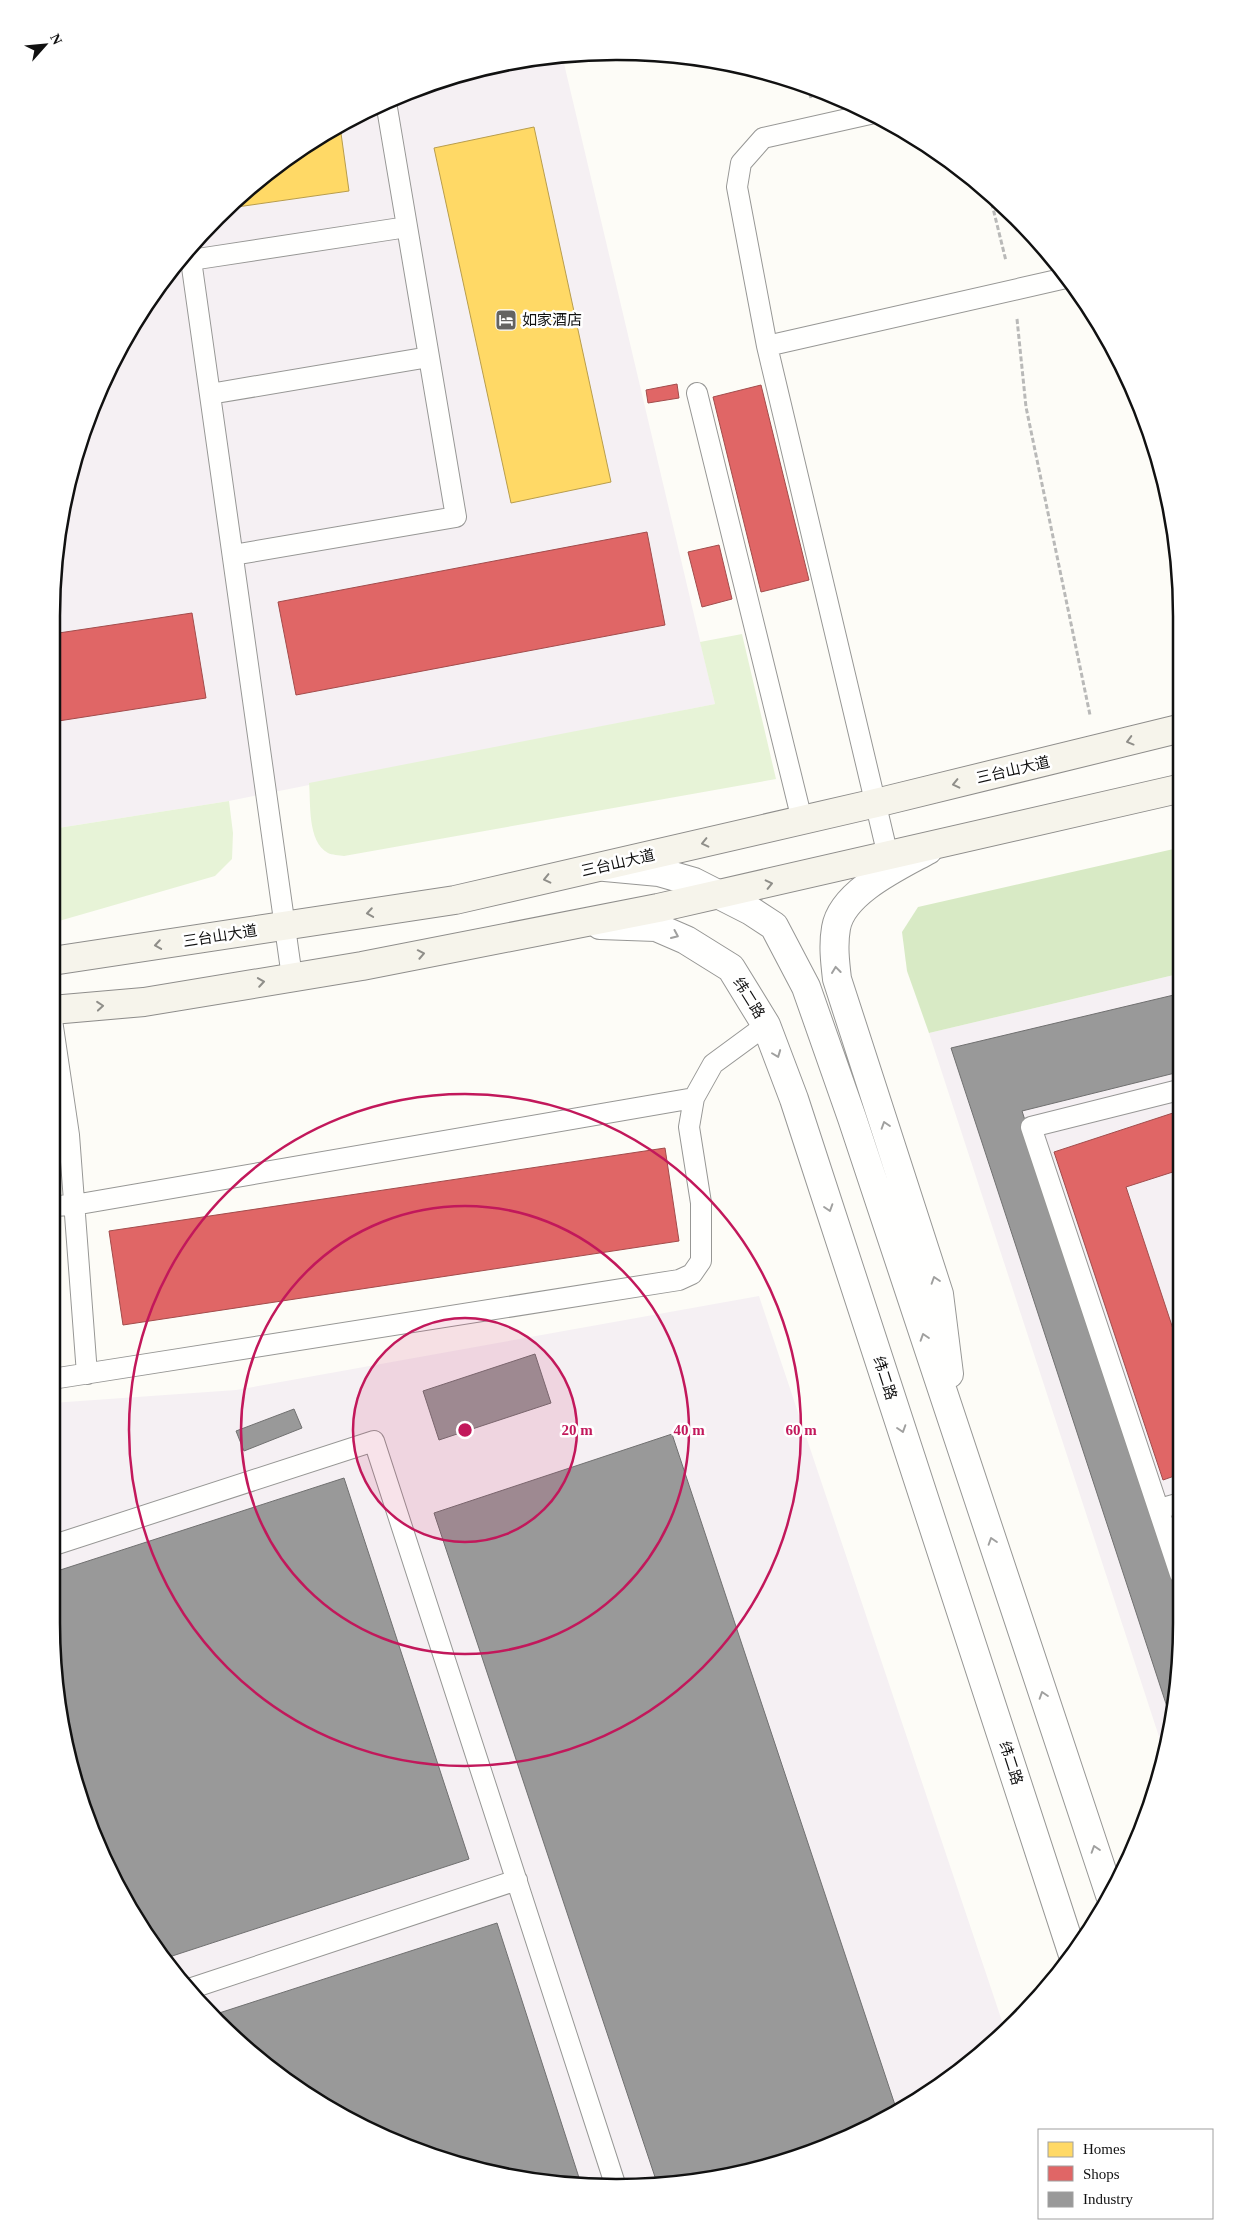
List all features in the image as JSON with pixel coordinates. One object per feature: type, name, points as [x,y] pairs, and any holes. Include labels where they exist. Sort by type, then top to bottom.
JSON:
[{"type":"main road","name":"三台山大道","points":[[60,960],[456,900],[876,803],[1173,730]]},
{"type":"main road","points":[[60,1009],[144,1002],[292,977],[576,924],[719,895],[1173,790]]},
{"type":"street","points":[[940,844],[891,870],[845,906],[836,926],[834,948],[837,979],[939,1294],[956,1432]]},
{"type":"street","points":[[602,866],[659,872],[694,882],[751,911],[774,926],[806,987],[852,1118],[1107,1885]]},
{"type":"street","name":"纬二路","points":[[576,924],[656,927],[686,940],[731,968],[766,1026],[794,1099],[1070,1945]]},
{"type":"lane","points":[[233,555],[456,517],[387,109]]},
{"type":"lane","points":[[861,116],[764,138],[741,163],[737,187],[767,346],[888,856]]},
{"type":"lane","points":[[292,977],[192,260],[407,226]]},
{"type":"lane","points":[[767,346],[1059,280]]},
{"type":"lane","points":[[210,394],[429,358]]},
{"type":"lane","points":[[697,393],[802,820]]},
{"type":"lane","points":[[60,1378],[679,1280],[692,1274],[701,1261],[701,1203],[689,1127],[694,1098],[713,1064],[766,1026]]},
{"type":"lane","points":[[60,1074],[69,1135],[87,1374]]},
{"type":"lane","points":[[1173,1092],[1031,1127],[1173,1552]]},
{"type":"lane","points":[[60,1206],[74,1205],[694,1098]]},
{"type":"lane","points":[[60,1543],[374,1441],[614,2179]]},
{"type":"lane","points":[[1159,1509],[1173,1505]]},
{"type":"lane","points":[[196,1987],[517,1880]]},
{"type":"path","points":[[993,207],[1014,290],[1026,407],[1098,750]]},
{"type":"shaded area","points":[[564,63],[715,704],[229,801],[60,828],[60,616],[65,544],[79,472],[102,404],[117,370],[154,307],[198,250],[250,198],[307,154],[370,117],[404,102],[472,79],[508,71]]},
{"type":"shaded area","points":[[1173,975],[1173,1622],[1172,1659],[1160,1740],[929,1033]]},
{"type":"shaded area","points":[[759,1296],[1003,2023],[955,2064],[926,2085],[863,2122],[829,2137],[761,2160],[725,2168],[653,2178],[616,2179],[580,2178],[538,2173],[342,2106],[307,2085],[250,2041],[223,2016],[175,1961],[154,1932],[117,1869],[102,1835],[79,1767],[65,1695],[61,1659],[60,1622],[60,1402],[236,1390]]},
{"type":"green space","points":[[742,634],[776,779],[344,856],[328,853],[316,840],[311,821],[309,783],[715,704],[700,642]]},
{"type":"green space","points":[[229,801],[233,833],[232,859],[215,876],[60,921],[60,828]]},
{"type":"green space","points":[[1173,849],[1173,975],[929,1033],[907,971],[902,932],[918,907]]},
{"type":"building: Homes","points":[[534,127],[611,482],[511,503],[434,148]]},
{"type":"building: Homes","points":[[341,133],[349,191],[241,206],[278,175],[307,154]]},
{"type":"building: Shops","points":[[677,384],[679,398],[648,403],[646,390]]},
{"type":"building: Shops","points":[[761,385],[809,580],[761,592],[713,397]]},
{"type":"building: Shops","points":[[647,532],[665,625],[296,695],[278,602]]},
{"type":"building: Shops","points":[[719,545],[732,599],[702,607],[688,552]]},
{"type":"building: Shops","points":[[192,613],[206,698],[60,721],[60,633]]},
{"type":"building: Shops","points":[[1173,1113],[1173,1172],[1126,1187],[1173,1329],[1173,1476],[1163,1480],[1054,1152]]},
{"type":"building: Shops","points":[[665,1148],[679,1241],[123,1325],[109,1231]]},
{"type":"building: Industry","points":[[1173,995],[1173,1073],[1022,1111],[1173,1578],[1172,1659],[1166,1705],[951,1048]]},
{"type":"building: Industry","points":[[535,1354],[551,1403],[439,1440],[423,1391]]},
{"type":"building: Industry","points":[[294,1409],[302,1428],[244,1451],[236,1431]]},
{"type":"building: Industry","points":[[672,1434],[895,2104],[863,2122],[829,2137],[761,2160],[725,2168],[655,2178],[434,1513]]},
{"type":"building: Industry","points":[[344,1478],[469,1859],[172,1956],[154,1932],[117,1869],[102,1835],[79,1767],[65,1695],[61,1659],[60,1570]]},
{"type":"building: Industry","points":[[497,1923],[579,2178],[508,2168],[472,2160],[404,2137],[370,2122],[307,2085],[278,2064],[220,2013]]},
{"type":"place","name":"如家酒店","points":[[506,320]]}]
